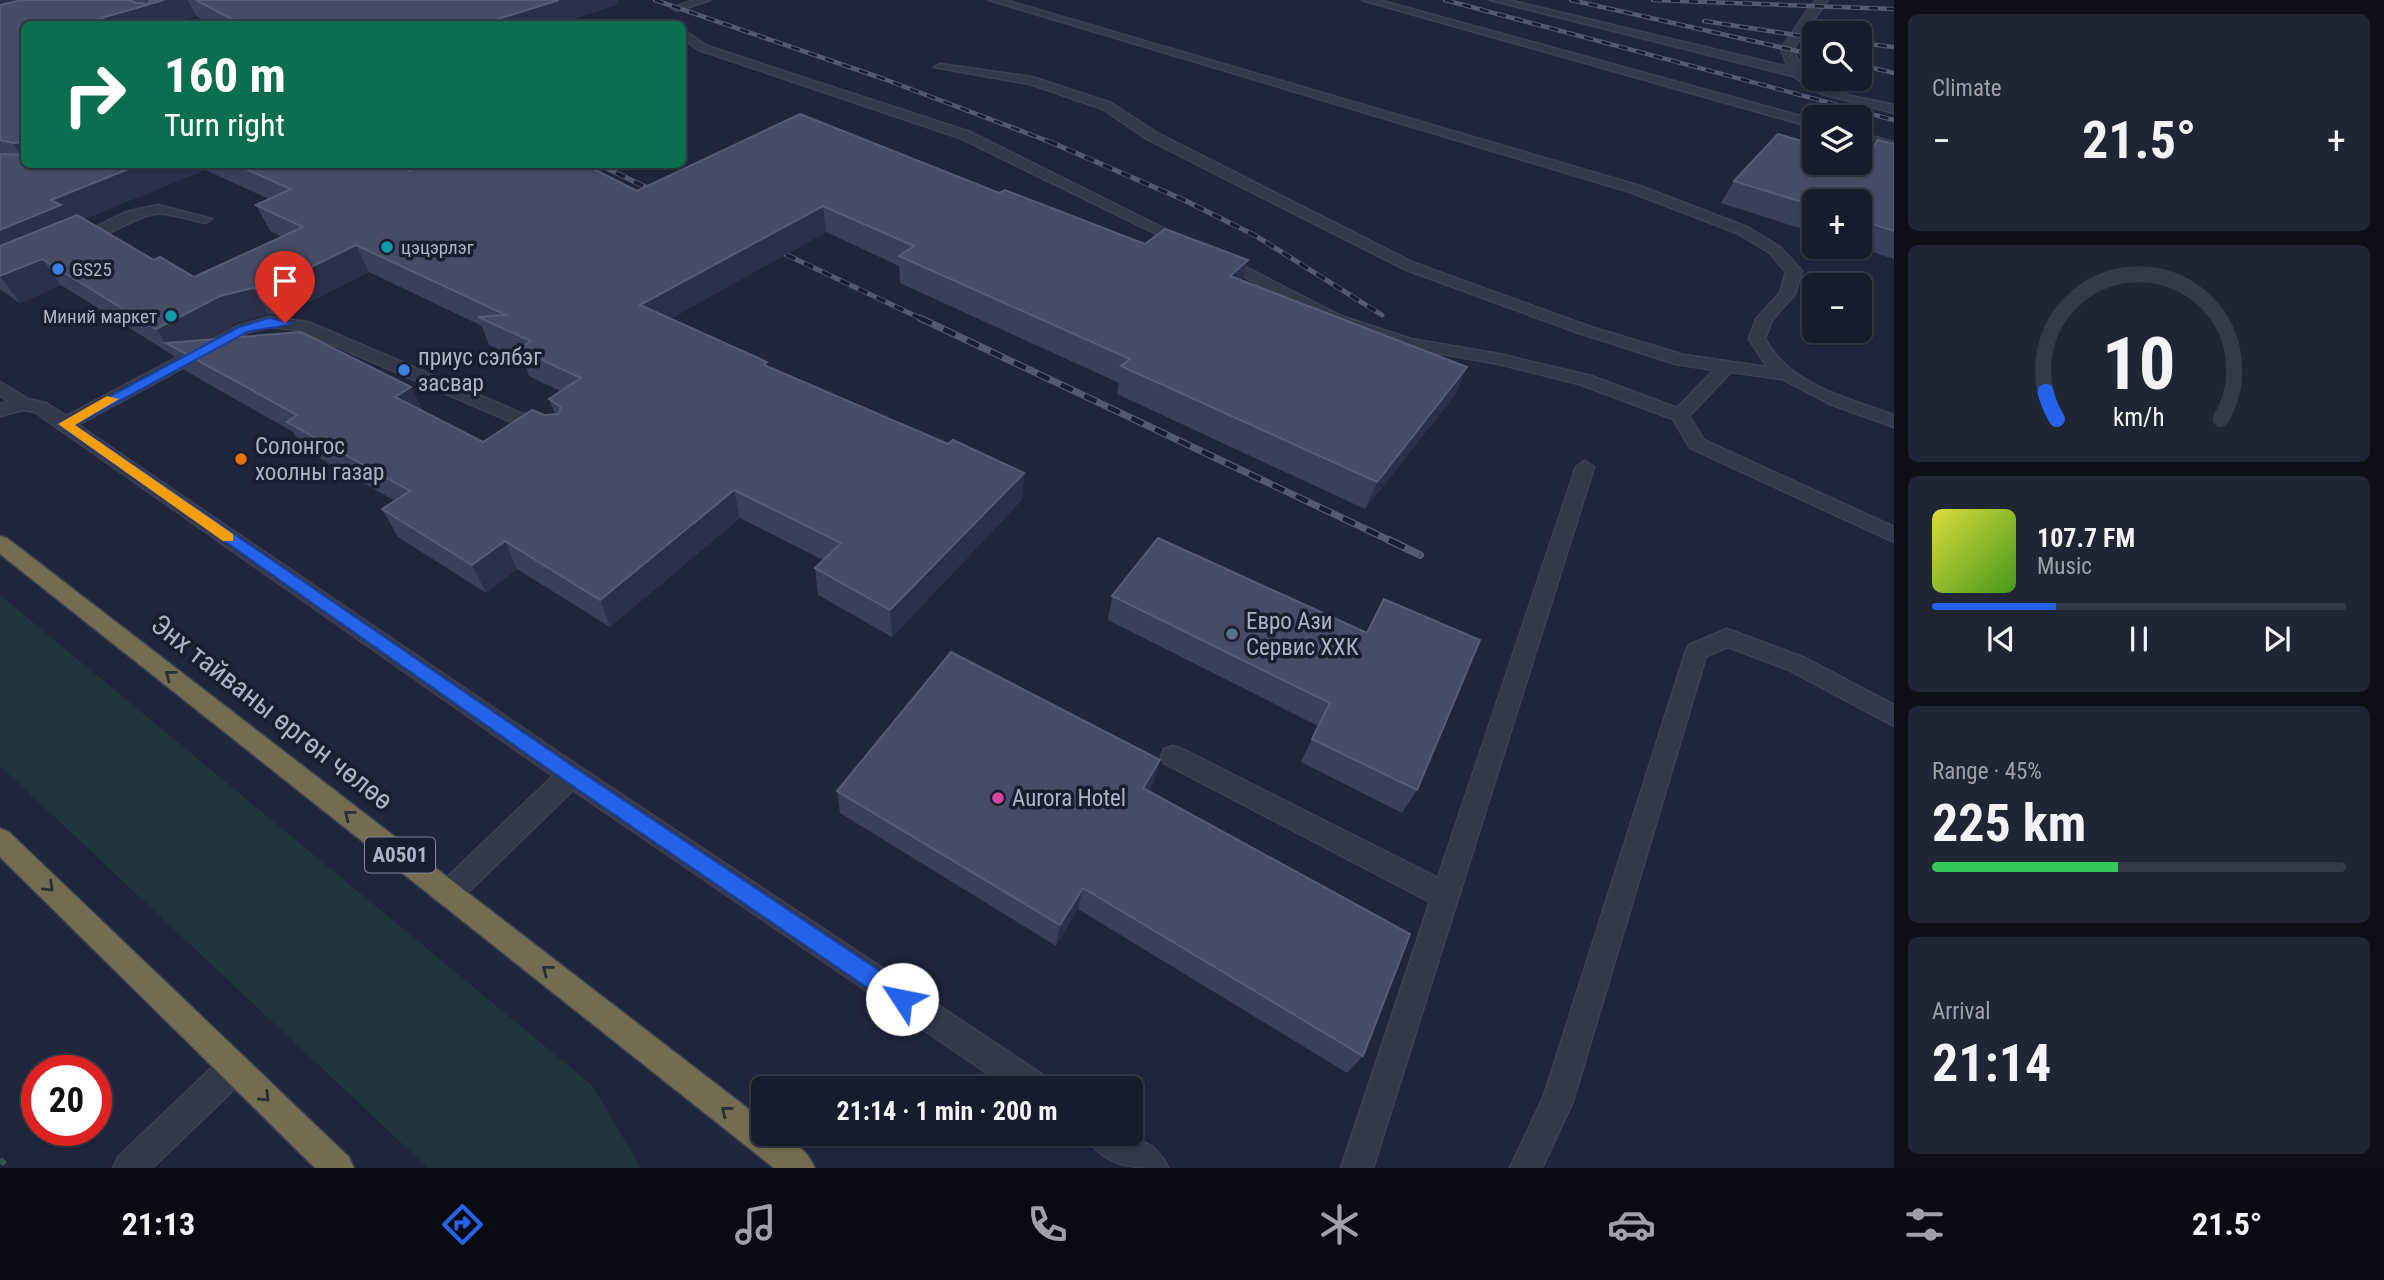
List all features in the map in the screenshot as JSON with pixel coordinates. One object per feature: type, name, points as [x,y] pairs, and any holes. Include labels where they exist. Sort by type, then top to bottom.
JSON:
[{"type":"highway","name":"Энх тайваны өргөн чөлөө","points":[[0,543],[799,1168]]},
{"type":"highway","points":[[0,840],[338,1168]]},
{"type":"lane","points":[[680,4],[705,0]]},
{"type":"lane","points":[[994,0],[1635,189],[1742,230],[1775,250],[1794,271],[1787,294],[1764,319],[1757,339],[1767,360],[1783,374],[1845,403],[1894,421]]},
{"type":"lane","points":[[1367,0],[1802,120]]},
{"type":"lane","points":[[1495,0],[1797,73]]},
{"type":"lane","points":[[1823,0],[1815,7],[1787,50],[1797,73],[1802,79],[1831,92],[1894,109]]},
{"type":"lane","points":[[686,35],[704,48],[965,135],[1335,319],[1408,343],[1499,359],[1585,380],[1680,415],[1697,444],[1894,535]]},
{"type":"lane","points":[[940,67],[1031,81],[1107,106],[1152,136],[1409,266],[1585,330],[1682,360],[1783,374]]},
{"type":"lane","points":[[1872,140],[1894,146]]},
{"type":"lane","points":[[59,247],[146,211],[168,209],[205,219]]},
{"type":"lane","points":[[65,424],[243,329],[269,322],[302,325],[560,436]]},
{"type":"lane","points":[[1680,415],[1726,367]]},
{"type":"lane","points":[[0,387],[23,404]]},
{"type":"lane","points":[[0,410],[23,404],[40,407],[571,775],[1017,1076]]},
{"type":"lane","points":[[1357,1168],[1585,467]]},
{"type":"lane","points":[[1525,1168],[1558,1101],[1697,651],[1727,638],[1797,664],[1894,716]]},
{"type":"lane","points":[[1173,756],[1446,896]]},
{"type":"lane","points":[[449,893],[571,775]]},
{"type":"lane","points":[[129,1168],[234,1068]]},
{"type":"lane","points":[[1120,1146],[1152,1168]]},
{"type":"path","points":[[0,1159],[8,1168]]},
{"type":"shaded area","points":[[0,595],[592,1085],[641,1168],[428,1168],[0,766]]},
{"type":"building","points":[[22,0],[129,0],[149,4],[150,0],[164,0],[91,21],[21,21],[21,142],[13,143],[0,140],[0,5]]},
{"type":"building","points":[[196,0],[559,0],[492,21],[235,21]]},
{"type":"building","points":[[800,114],[999,193],[1005,190],[1145,244],[1165,229],[1248,260],[1230,276],[1467,367],[1377,482],[1121,366],[1130,359],[899,256],[914,246],[823,206],[640,305],[767,362],[764,365],[948,444],[953,440],[1024,473],[890,610],[815,568],[841,543],[734,490],[600,600],[505,541],[472,565],[382,509],[410,491],[287,422],[297,415],[166,343],[301,332],[411,387],[395,397],[483,442],[532,410],[544,415],[558,414],[561,407],[549,399],[581,378],[519,349],[531,341],[478,317],[506,315],[356,245],[266,289],[253,288],[220,296],[156,329],[42,259],[0,276],[0,246],[77,215],[154,260],[160,257],[194,277],[303,227],[256,205],[291,189],[243,168],[405,168],[411,171],[412,168],[592,168],[637,191]]},
{"type":"building","points":[[1778,134],[1802,141],[1802,175],[1872,175],[1872,149],[1878,140],[1894,144],[1894,231],[1872,224],[1872,189],[1802,189],[1802,202],[1734,181]]},
{"type":"building","points":[[0,154],[21,155],[21,168],[131,168],[51,200],[61,205],[0,230]]},
{"type":"building","points":[[1158,538],[1367,633],[1384,599],[1480,640],[1417,790],[1312,739],[1330,703],[1112,596]]},
{"type":"building","points":[[951,652],[1160,760],[1143,788],[1410,934],[1363,1056],[1083,888],[1060,925],[837,791]]},
{"type":"railway","points":[[655,0],[884,79],[1050,142]]},
{"type":"railway","points":[[1445,0],[1894,120]]},
{"type":"railway","points":[[1571,0],[1802,52]]},
{"type":"railway","points":[[1653,0],[1894,9]]},
{"type":"railway","points":[[1704,21],[1802,36]]},
{"type":"railway","points":[[1872,44],[1894,47]]},
{"type":"railway","points":[[1872,68],[1894,73]]},
{"type":"railway","points":[[1050,142],[1184,200],[1256,236],[1382,315]]},
{"type":"railway","points":[[606,168],[664,196]]},
{"type":"railway","points":[[768,246],[924,320]]},
{"type":"railway","points":[[920,318],[1393,542]]},
{"type":"railway","points":[[1389,540],[1420,555]]},
{"type":"slow traffic","points":[[112,399],[65,424],[228,537]]},
{"type":"place","name":"цэцэрлэг","points":[[387,247]]},
{"type":"place","name":"GS25","points":[[58,269]]},
{"type":"place","name":"Миний маркет","points":[[171,316]]},
{"type":"place","name":"приус сэлбэг засвар","points":[[404,370]]},
{"type":"place","name":"Солонгос хоолны газар","points":[[241,459]]},
{"type":"place","name":"Евро Ази Сервис ХХК","points":[[1232,634]]},
{"type":"place","name":"Aurora Hotel","points":[[998,798]]},
{"type":"route","points":[[285,323],[269,322],[243,329],[65,424],[571,775],[902,999]]}]
